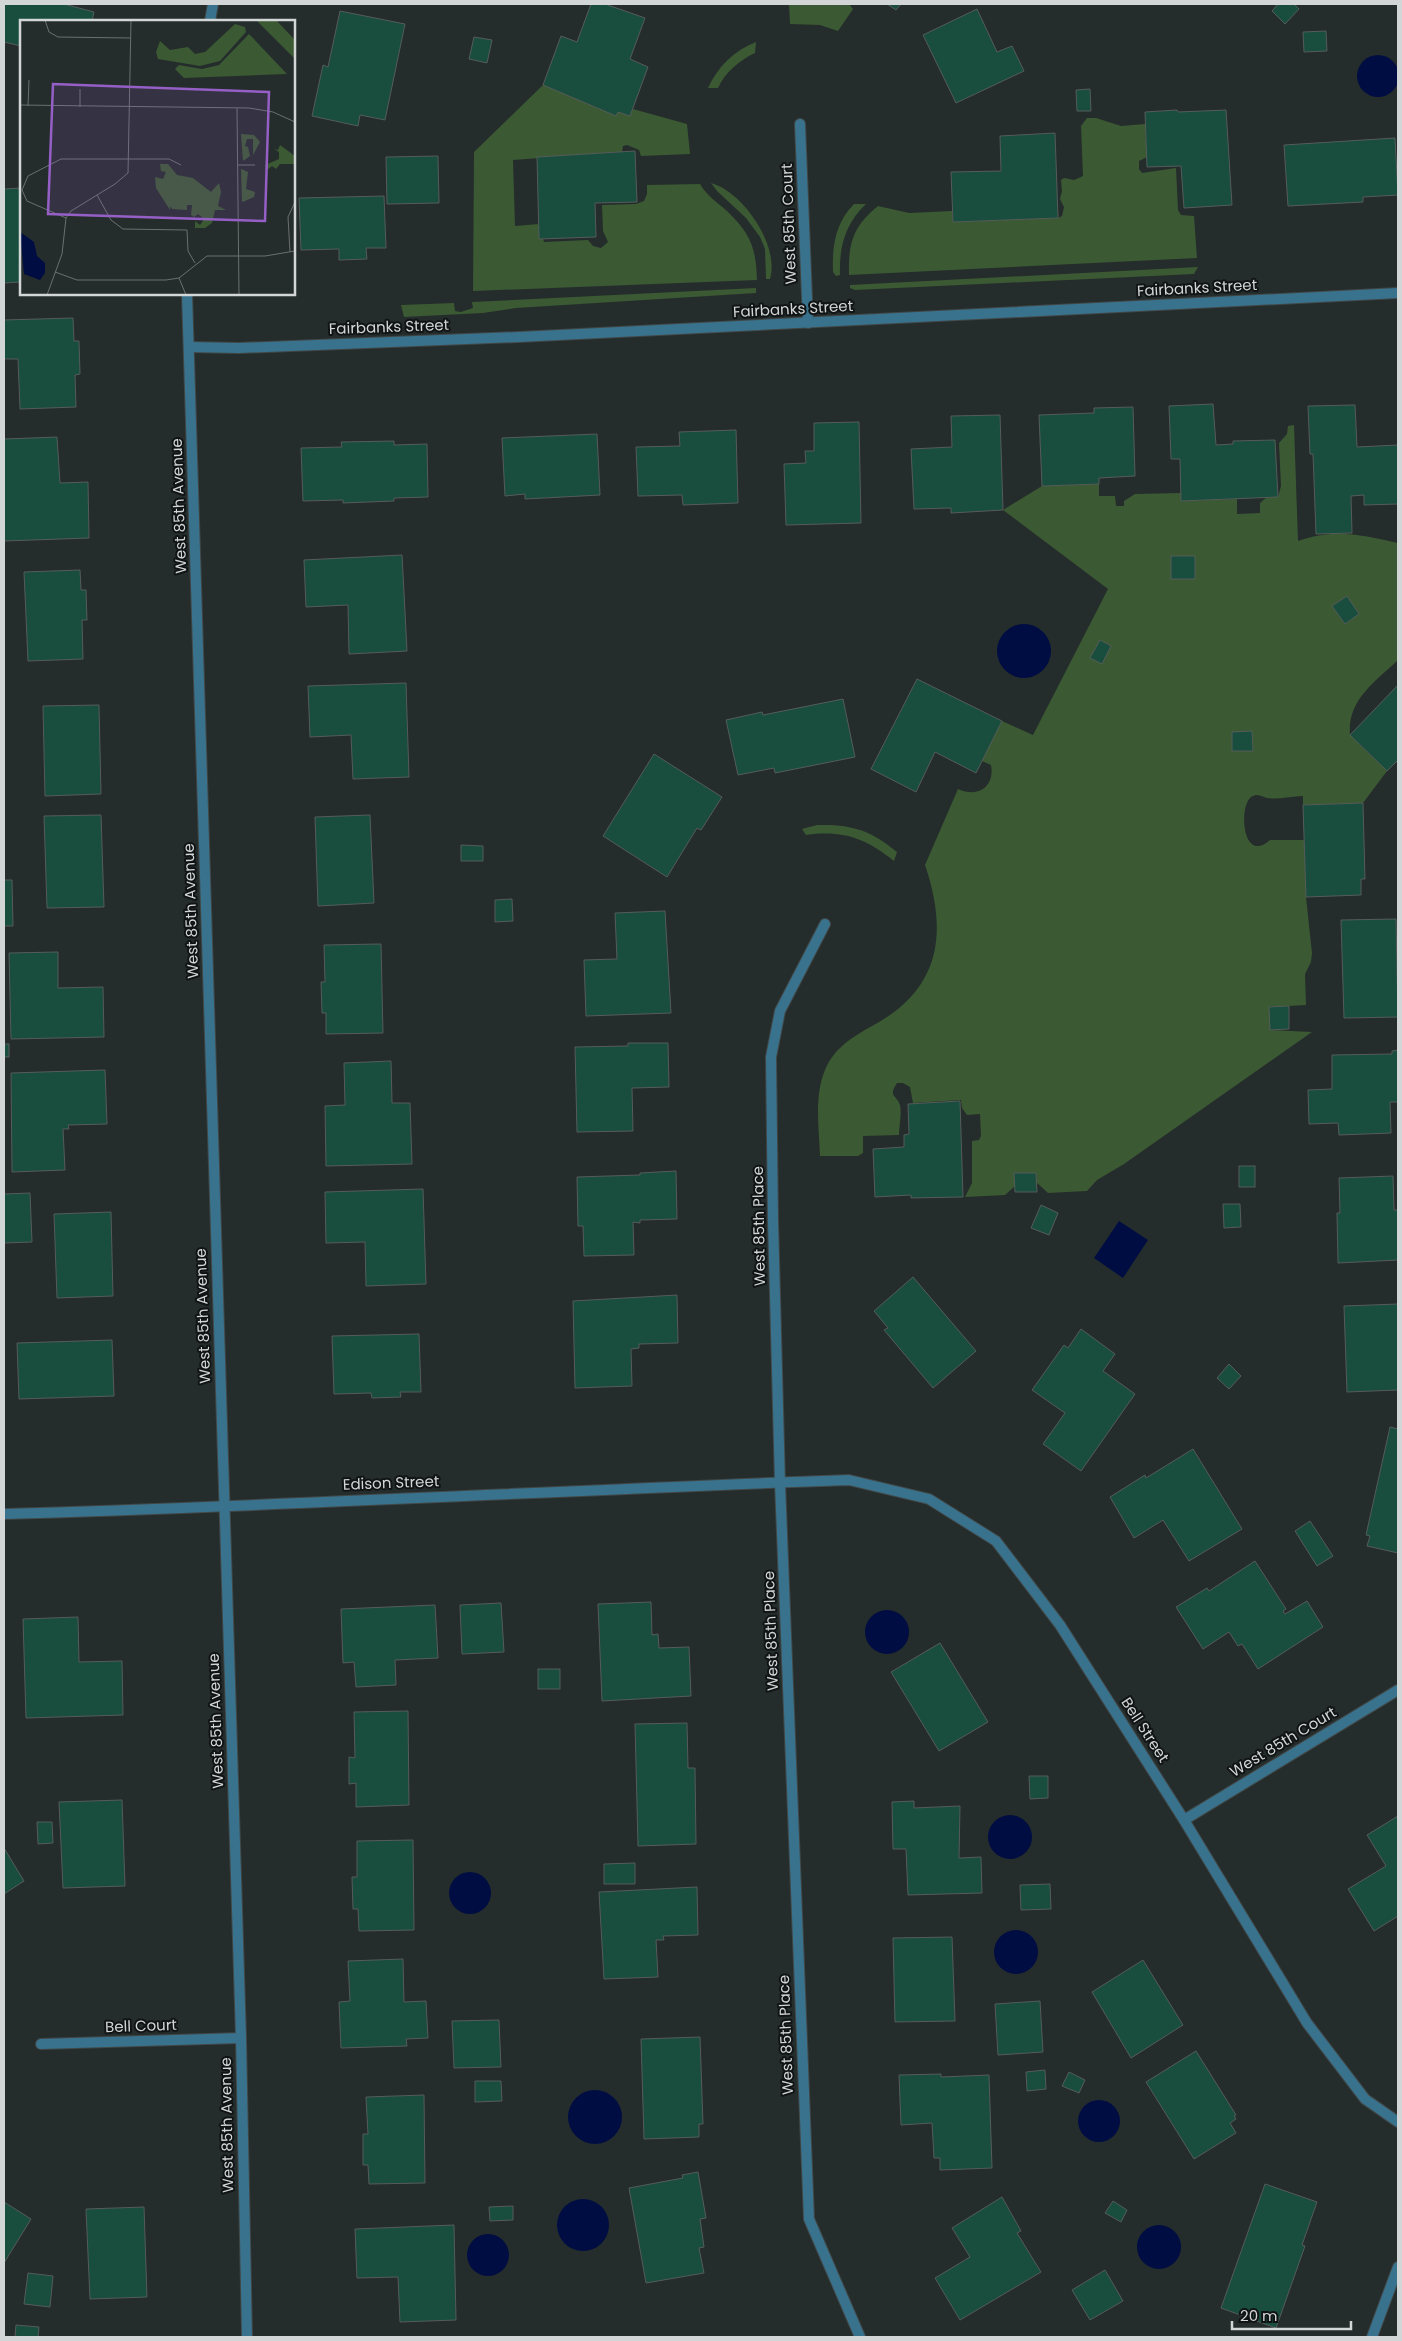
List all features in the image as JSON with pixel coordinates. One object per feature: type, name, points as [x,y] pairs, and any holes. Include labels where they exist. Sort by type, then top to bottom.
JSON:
[{"type":"street","points":[[210,20],[213,4]]},
{"type":"street","name":"West 85th Court","points":[[800,124],[808,323]]},
{"type":"street","name":"Fairbanks Street","points":[[189,347],[238,348],[518,337],[1398,293]]},
{"type":"street","name":"West 85th Avenue","points":[[187,295],[241,2038],[247,2337]]},
{"type":"street","name":"West 85th Place","points":[[825,924],[780,1011],[771,1057],[780,1483],[808,2219],[860,2337]]},
{"type":"street","name":"Bell Street","points":[[780,1483],[849,1480],[928,1499],[996,1541],[1060,1625],[1184,1820],[1307,2023],[1365,2100],[1398,2122]]},
{"type":"street","name":"Edison Street","points":[[4,1514],[224,1507],[780,1483]]},
{"type":"street","name":"West 85th Court","points":[[1184,1820],[1398,1690]]},
{"type":"street","name":"Bell Court","points":[[41,2044],[241,2038]]},
{"type":"street","points":[[1372,2337],[1398,2267]]},
{"type":"green space","points":[[789,4],[849,4],[853,9],[838,31],[820,25],[790,24]]},
{"type":"green space","points":[[756,42],[755,53],[734,67],[718,88],[708,88],[716,73],[733,55]]},
{"type":"green space","points":[[543,85],[616,115],[618,112],[629,116],[633,109],[687,124],[690,154],[641,156],[639,150],[627,145],[623,146],[622,152],[513,160],[515,226],[539,224],[544,242],[588,240],[593,246],[601,248],[608,242],[603,231],[602,205],[636,204],[644,201],[647,194],[647,185],[700,184],[735,219],[747,235],[751,242],[755,259],[757,280],[473,291],[474,152]]},
{"type":"green space","points":[[1087,118],[1096,118],[1121,126],[1145,124],[1147,157],[1139,161],[1139,169],[1142,173],[1176,168],[1178,210],[1181,215],[1194,216],[1197,258],[849,275],[851,245],[854,236],[863,221],[878,206],[909,213],[952,211],[953,222],[1058,218],[1062,216],[1064,207],[1060,199],[1062,191],[1061,180],[1064,178],[1074,180],[1083,176],[1081,126]]},
{"type":"green space","points":[[711,183],[723,188],[735,197],[756,221],[769,251],[772,265],[770,279],[766,279],[765,249],[760,237],[746,218]]},
{"type":"green space","points":[[854,204],[866,204],[848,228],[842,246],[840,275],[836,276],[833,272],[833,263],[836,236],[843,219]]},
{"type":"green space","points":[[1198,267],[1194,274],[855,290],[850,288],[850,285]]},
{"type":"green space","points":[[756,288],[756,293],[404,317],[401,305],[454,303],[455,311],[461,312],[473,308],[472,302]]},
{"type":"green space","points":[[1294,425],[1298,541],[1324,535],[1348,534],[1398,543],[1398,660],[1364,693],[1353,712],[1350,723],[1350,735],[1387,771],[1363,803],[1303,805],[1303,796],[1267,798],[1257,795],[1248,800],[1245,809],[1245,830],[1248,839],[1253,845],[1260,846],[1270,840],[1305,840],[1306,897],[1312,953],[1311,962],[1305,974],[1306,1005],[1270,1007],[1270,1030],[1312,1032],[1124,1164],[1097,1180],[1087,1191],[1048,1193],[1037,1183],[1036,1173],[1014,1173],[1015,1186],[1005,1195],[965,1197],[972,1183],[972,1141],[979,1140],[981,1136],[980,1114],[967,1115],[962,1108],[961,1100],[913,1103],[910,1087],[903,1083],[897,1083],[893,1091],[901,1108],[899,1135],[863,1136],[863,1153],[858,1156],[820,1156],[819,1090],[830,1060],[844,1044],[887,1017],[906,1002],[920,986],[929,968],[935,949],[937,929],[936,908],[925,865],[958,789],[972,792],[984,789],[988,785],[992,773],[991,765],[982,761],[1002,721],[1033,735],[1108,589],[1003,510],[1042,486],[1099,484],[1099,496],[1115,496],[1116,506],[1124,506],[1124,501],[1135,494],[1181,493],[1182,501],[1237,499],[1237,514],[1260,513],[1260,503],[1267,497],[1278,497],[1281,486],[1279,443],[1287,434],[1288,426]],"holes":[[[1171,556],[1195,556],[1195,579],[1172,579]],[[1347,596],[1359,614],[1345,624],[1332,606]],[[1100,640],[1111,646],[1102,663],[1091,658]],[[1232,732],[1252,732],[1253,751],[1233,751]]]},
{"type":"green space","points":[[817,825],[850,827],[878,838],[897,852],[894,861],[863,841],[842,835],[806,835],[802,829]]},
{"type":"shaded area","points":[[1378,55],[1393,61],[1399,76],[1393,91],[1378,97],[1363,91],[1357,76],[1363,61]]},
{"type":"shaded area","points":[[1024,624],[1034,626],[1043,632],[1049,641],[1051,651],[1049,661],[1043,670],[1034,676],[1024,678],[1014,676],[1005,670],[999,661],[997,651],[999,641],[1005,632],[1014,626]]},
{"type":"shaded area","points":[[1119,1221],[1148,1240],[1123,1278],[1094,1258]]},
{"type":"shaded area","points":[[887,1610],[899,1614],[905,1620],[909,1632],[905,1644],[899,1650],[887,1654],[875,1650],[869,1644],[865,1632],[869,1620],[875,1614]]},
{"type":"shaded area","points":[[1014,1815],[1026,1821],[1031,1829],[1031,1845],[1026,1853],[1018,1858],[1006,1859],[994,1853],[989,1845],[988,1833],[994,1821],[1002,1816]]},
{"type":"shaded area","points":[[466,1872],[474,1872],[485,1878],[491,1893],[485,1908],[474,1914],[466,1914],[455,1908],[449,1897],[449,1889],[455,1878]]},
{"type":"shaded area","points":[[1020,1930],[1032,1936],[1037,1943],[1037,1961],[1032,1968],[1025,1973],[1012,1974],[1000,1968],[995,1961],[994,1948],[1000,1936],[1007,1931]]},
{"type":"shaded area","points":[[590,2090],[600,2090],[610,2094],[618,2102],[622,2117],[618,2132],[610,2140],[600,2144],[590,2144],[580,2140],[572,2132],[568,2122],[568,2112],[572,2102],[580,2094]]},
{"type":"shaded area","points":[[1103,2100],[1111,2103],[1117,2109],[1120,2121],[1117,2133],[1111,2139],[1095,2142],[1087,2139],[1081,2133],[1078,2117],[1081,2109],[1087,2103]]},
{"type":"shaded area","points":[[578,2199],[588,2199],[602,2206],[609,2220],[609,2230],[602,2244],[588,2251],[578,2251],[568,2247],[561,2240],[557,2230],[557,2220],[561,2210],[568,2203]]},
{"type":"shaded area","points":[[1155,2225],[1163,2225],[1175,2231],[1181,2247],[1175,2263],[1163,2269],[1155,2269],[1143,2263],[1137,2251],[1137,2243],[1143,2231]]},
{"type":"shaded area","points":[[484,2234],[492,2234],[503,2240],[509,2255],[503,2270],[492,2276],[484,2276],[473,2270],[467,2259],[467,2251],[473,2240]]},
{"type":"building","points":[[4,4],[64,4],[94,12],[92,20],[20,20],[20,46],[4,42]]},
{"type":"building","points":[[591,4],[605,4],[645,18],[630,59],[648,67],[630,116],[618,112],[616,116],[543,85],[561,36],[577,42]]},
{"type":"building","points":[[887,4],[901,4],[896,10]]},
{"type":"building","points":[[1278,4],[1294,4],[1299,9],[1285,24],[1272,11]]},
{"type":"building","points":[[977,9],[997,52],[1012,46],[1024,71],[956,103],[923,35]]},
{"type":"building","points":[[340,11],[405,24],[385,120],[360,115],[358,126],[312,116],[323,65],[328,67]]},
{"type":"building","points":[[1326,31],[1327,51],[1304,52],[1303,32]]},
{"type":"building","points":[[474,37],[492,40],[487,63],[469,59]]},
{"type":"building","points":[[1090,89],[1091,111],[1077,111],[1076,90]]},
{"type":"building","points":[[1177,110],[1178,112],[1226,110],[1232,205],[1184,208],[1181,166],[1147,167],[1145,112]]},
{"type":"building","points":[[1055,133],[1058,218],[953,222],[951,172],[1001,171],[1000,136]]},
{"type":"building","points":[[1395,138],[1398,195],[1363,197],[1363,202],[1288,206],[1284,145]]},
{"type":"building","points":[[635,151],[637,202],[595,203],[596,237],[539,239],[537,157]]},
{"type":"building","points":[[438,156],[439,203],[387,204],[386,157]]},
{"type":"building","points":[[20,188],[20,282],[4,283],[4,189]]},
{"type":"building","points":[[384,196],[386,248],[366,248],[367,259],[339,260],[339,249],[301,250],[299,198]]},
{"type":"building","points":[[73,318],[74,341],[79,341],[80,374],[75,375],[76,407],[20,409],[18,359],[4,359],[4,320]]},
{"type":"building","points":[[1213,404],[1216,445],[1233,444],[1233,441],[1275,440],[1278,497],[1181,501],[1180,459],[1171,459],[1169,406]]},
{"type":"building","points":[[1355,405],[1357,447],[1398,445],[1398,504],[1364,505],[1364,495],[1351,496],[1352,533],[1316,534],[1313,454],[1310,454],[1308,406]]},
{"type":"building","points":[[1133,407],[1135,476],[1099,478],[1099,484],[1042,486],[1039,415],[1094,413],[1094,408]]},
{"type":"building","points":[[1000,415],[1003,510],[951,513],[951,508],[914,509],[911,449],[952,447],[951,416]]},
{"type":"building","points":[[859,422],[861,523],[786,525],[784,464],[806,463],[805,451],[814,451],[814,423]]},
{"type":"building","points":[[736,430],[738,503],[683,505],[682,495],[638,496],[636,447],[680,446],[679,432]]},
{"type":"building","points":[[597,434],[600,495],[525,499],[525,494],[505,496],[502,438]]},
{"type":"building","points":[[57,437],[60,483],[88,482],[89,538],[4,541],[4,439]]},
{"type":"building","points":[[394,441],[394,445],[427,444],[428,497],[394,498],[394,501],[343,503],[343,500],[303,501],[301,448],[342,447],[341,442]]},
{"type":"building","points":[[402,555],[407,651],[349,654],[348,605],[306,607],[304,560]]},
{"type":"building","points":[[1171,556],[1195,556],[1195,579],[1171,579]]},
{"type":"building","points":[[80,570],[81,590],[86,590],[87,620],[82,620],[83,659],[28,661],[24,572]]},
{"type":"building","points":[[1347,596],[1359,614],[1345,624],[1332,606]]},
{"type":"building","points":[[1100,640],[1111,646],[1102,664],[1090,658]]},
{"type":"building","points":[[917,679],[1002,721],[976,773],[935,752],[916,792],[871,769]]},
{"type":"building","points":[[406,683],[409,777],[353,779],[351,735],[310,737],[308,686]]},
{"type":"building","points":[[1398,685],[1398,760],[1387,771],[1350,735]]},
{"type":"building","points":[[843,699],[855,757],[775,773],[774,768],[738,775],[726,720],[762,712],[763,715]]},
{"type":"building","points":[[99,705],[101,794],[45,796],[43,706]]},
{"type":"building","points":[[1252,731],[1253,751],[1232,751],[1232,732]]},
{"type":"building","points":[[654,754],[722,797],[701,830],[697,828],[667,877],[603,836]]},
{"type":"building","points":[[1363,803],[1365,879],[1361,879],[1361,895],[1306,897],[1303,805]]},
{"type":"building","points":[[101,815],[104,907],[47,908],[44,816]]},
{"type":"building","points":[[370,815],[374,903],[318,906],[315,817]]},
{"type":"building","points":[[461,845],[483,846],[483,861],[461,861]]},
{"type":"building","points":[[4,880],[12,880],[13,926],[4,926]]},
{"type":"building","points":[[512,899],[513,921],[495,922],[495,900]]},
{"type":"building","points":[[665,911],[671,1013],[586,1016],[584,960],[617,959],[615,913]]},
{"type":"building","points":[[1396,919],[1398,1017],[1344,1018],[1341,920]]},
{"type":"building","points":[[381,944],[383,1033],[326,1034],[326,1013],[322,1013],[321,982],[325,982],[324,945]]},
{"type":"building","points":[[58,952],[58,988],[103,987],[104,1037],[11,1039],[9,953]]},
{"type":"building","points":[[1289,1006],[1289,1029],[1270,1030],[1269,1007]]},
{"type":"building","points":[[628,1043],[668,1043],[669,1087],[632,1088],[633,1131],[577,1132],[575,1047],[628,1046]]},
{"type":"building","points":[[4,1044],[9,1044],[9,1057],[4,1057]]},
{"type":"building","points":[[1398,1050],[1398,1102],[1390,1102],[1391,1133],[1339,1135],[1338,1123],[1309,1124],[1308,1090],[1332,1089],[1332,1055],[1392,1054],[1392,1051]]},
{"type":"building","points":[[391,1061],[392,1103],[410,1103],[412,1164],[326,1166],[325,1106],[345,1105],[344,1063]]},
{"type":"building","points":[[105,1070],[107,1124],[68,1125],[69,1129],[63,1129],[65,1170],[12,1172],[11,1073]]},
{"type":"building","points":[[960,1101],[963,1197],[911,1198],[911,1195],[875,1197],[873,1149],[904,1147],[904,1135],[909,1134],[908,1104]]},
{"type":"building","points":[[1239,1166],[1255,1166],[1255,1187],[1239,1187]]},
{"type":"building","points":[[676,1171],[677,1219],[640,1220],[640,1223],[633,1222],[634,1255],[584,1256],[583,1226],[578,1226],[577,1177],[640,1175],[640,1173]]},
{"type":"building","points":[[1014,1173],[1036,1173],[1037,1192],[1015,1192]]},
{"type":"building","points":[[1393,1176],[1394,1210],[1398,1210],[1398,1260],[1338,1263],[1337,1213],[1340,1213],[1339,1178]]},
{"type":"building","points":[[423,1189],[426,1284],[366,1286],[365,1242],[326,1243],[325,1192]]},
{"type":"building","points":[[30,1193],[32,1242],[4,1243],[4,1194]]},
{"type":"building","points":[[1223,1204],[1240,1204],[1241,1227],[1224,1228]]},
{"type":"building","points":[[1041,1205],[1058,1213],[1049,1235],[1031,1228]]},
{"type":"building","points":[[111,1212],[113,1296],[57,1298],[54,1214]]},
{"type":"building","points":[[913,1277],[976,1351],[933,1388],[884,1330],[888,1328],[874,1311]]},
{"type":"building","points":[[677,1295],[678,1343],[639,1344],[639,1348],[631,1349],[632,1386],[575,1388],[573,1301]]},
{"type":"building","points":[[1398,1304],[1398,1390],[1347,1392],[1344,1306]]},
{"type":"building","points":[[1081,1329],[1115,1354],[1103,1371],[1135,1394],[1081,1471],[1043,1444],[1065,1413],[1032,1390],[1064,1345],[1068,1348]]},
{"type":"building","points":[[419,1334],[421,1392],[400,1392],[401,1397],[372,1398],[371,1393],[334,1394],[332,1336]]},
{"type":"building","points":[[112,1340],[114,1396],[19,1399],[17,1343]]},
{"type":"building","points":[[1229,1364],[1241,1376],[1229,1389],[1217,1378]]},
{"type":"building","points":[[1390,1427],[1398,1429],[1398,1553],[1367,1546],[1370,1536],[1366,1535]]},
{"type":"building","points":[[1193,1449],[1242,1529],[1189,1561],[1163,1520],[1134,1538],[1110,1497],[1145,1475],[1146,1478]]},
{"type":"building","points":[[1310,1521],[1333,1556],[1317,1566],[1295,1531]]},
{"type":"building","points":[[1255,1561],[1286,1609],[1283,1611],[1285,1614],[1307,1601],[1323,1627],[1258,1669],[1242,1644],[1238,1646],[1229,1632],[1203,1649],[1176,1607],[1207,1588],[1209,1591]]},
{"type":"building","points":[[651,1602],[652,1635],[658,1634],[659,1648],[689,1647],[691,1696],[602,1701],[598,1604]]},
{"type":"building","points":[[501,1603],[504,1652],[462,1654],[460,1605]]},
{"type":"building","points":[[435,1605],[438,1658],[395,1660],[396,1685],[356,1687],[354,1662],[343,1663],[341,1609]]},
{"type":"building","points":[[78,1617],[79,1662],[122,1661],[123,1715],[26,1718],[23,1619]]},
{"type":"building","points":[[940,1643],[988,1722],[939,1751],[891,1672]]},
{"type":"building","points":[[538,1669],[560,1669],[560,1689],[538,1689]]},
{"type":"building","points":[[408,1711],[409,1805],[356,1807],[356,1783],[349,1784],[349,1757],[355,1758],[354,1712]]},
{"type":"building","points":[[687,1723],[688,1768],[695,1768],[696,1844],[638,1846],[635,1724]]},
{"type":"building","points":[[1029,1776],[1048,1776],[1048,1798],[1030,1799]]},
{"type":"building","points":[[122,1800],[125,1886],[63,1888],[59,1802]]},
{"type":"building","points":[[914,1801],[914,1808],[960,1806],[959,1858],[981,1857],[982,1893],[908,1895],[906,1849],[893,1849],[892,1802]]},
{"type":"building","points":[[1398,1816],[1398,1916],[1374,1931],[1348,1889],[1386,1866],[1367,1835]]},
{"type":"building","points":[[37,1822],[52,1822],[53,1843],[38,1844]]},
{"type":"building","points":[[413,1840],[414,1930],[359,1931],[358,1909],[353,1909],[352,1877],[357,1877],[357,1841]]},
{"type":"building","points":[[4,1848],[24,1881],[4,1894]]},
{"type":"building","points":[[635,1863],[635,1884],[604,1884],[604,1864]]},
{"type":"building","points":[[1050,1884],[1051,1909],[1021,1910],[1020,1885]]},
{"type":"building","points":[[697,1887],[698,1935],[663,1936],[664,1940],[656,1940],[658,1977],[604,1979],[599,1892]]},
{"type":"building","points":[[952,1937],[955,2021],[895,2022],[893,1938]]},
{"type":"building","points":[[403,1959],[404,2002],[426,2001],[428,2038],[406,2039],[407,2046],[341,2048],[339,2002],[350,2001],[348,1961]]},
{"type":"building","points":[[1143,1960],[1183,2025],[1131,2058],[1092,1992]]},
{"type":"building","points":[[1040,2001],[1043,2052],[998,2055],[995,2004]]},
{"type":"building","points":[[499,2020],[501,2067],[454,2068],[452,2021]]},
{"type":"building","points":[[700,2037],[703,2124],[699,2124],[699,2137],[644,2139],[641,2039]]},
{"type":"building","points":[[1196,2051],[1236,2115],[1234,2116],[1236,2119],[1230,2123],[1236,2133],[1194,2159],[1146,2082]]},
{"type":"building","points":[[1045,2070],[1046,2089],[1027,2091],[1026,2072]]},
{"type":"building","points":[[1069,2072],[1085,2080],[1079,2093],[1062,2086]]},
{"type":"building","points":[[941,2074],[941,2077],[989,2075],[992,2168],[940,2170],[940,2158],[934,2158],[932,2123],[901,2125],[899,2075]]},
{"type":"building","points":[[475,2081],[501,2081],[502,2101],[475,2102]]},
{"type":"building","points":[[424,2095],[425,2183],[369,2184],[368,2165],[363,2165],[363,2134],[368,2134],[366,2097]]},
{"type":"building","points":[[698,2172],[706,2218],[700,2219],[704,2247],[699,2248],[704,2273],[646,2283],[629,2188],[683,2178],[682,2175]]},
{"type":"building","points":[[1265,2184],[1317,2202],[1302,2245],[1305,2246],[1276,2328],[1221,2308]]},
{"type":"building","points":[[1002,2197],[1021,2231],[1017,2233],[1041,2272],[960,2320],[935,2278],[970,2257],[952,2228]]},
{"type":"building","points":[[1113,2201],[1127,2210],[1121,2222],[1105,2213]]},
{"type":"building","points":[[4,2202],[31,2219],[4,2263]]},
{"type":"building","points":[[513,2206],[513,2220],[490,2221],[489,2207]]},
{"type":"building","points":[[144,2207],[147,2297],[90,2299],[86,2209]]},
{"type":"building","points":[[454,2225],[456,2320],[400,2322],[398,2277],[357,2278],[355,2229]]},
{"type":"building","points":[[1105,2270],[1123,2301],[1090,2320],[1072,2290]]},
{"type":"building","points":[[28,2273],[53,2276],[50,2307],[24,2304]]},
{"type":"building","points":[[16,2325],[39,2327],[38,2337],[15,2337]]}]
